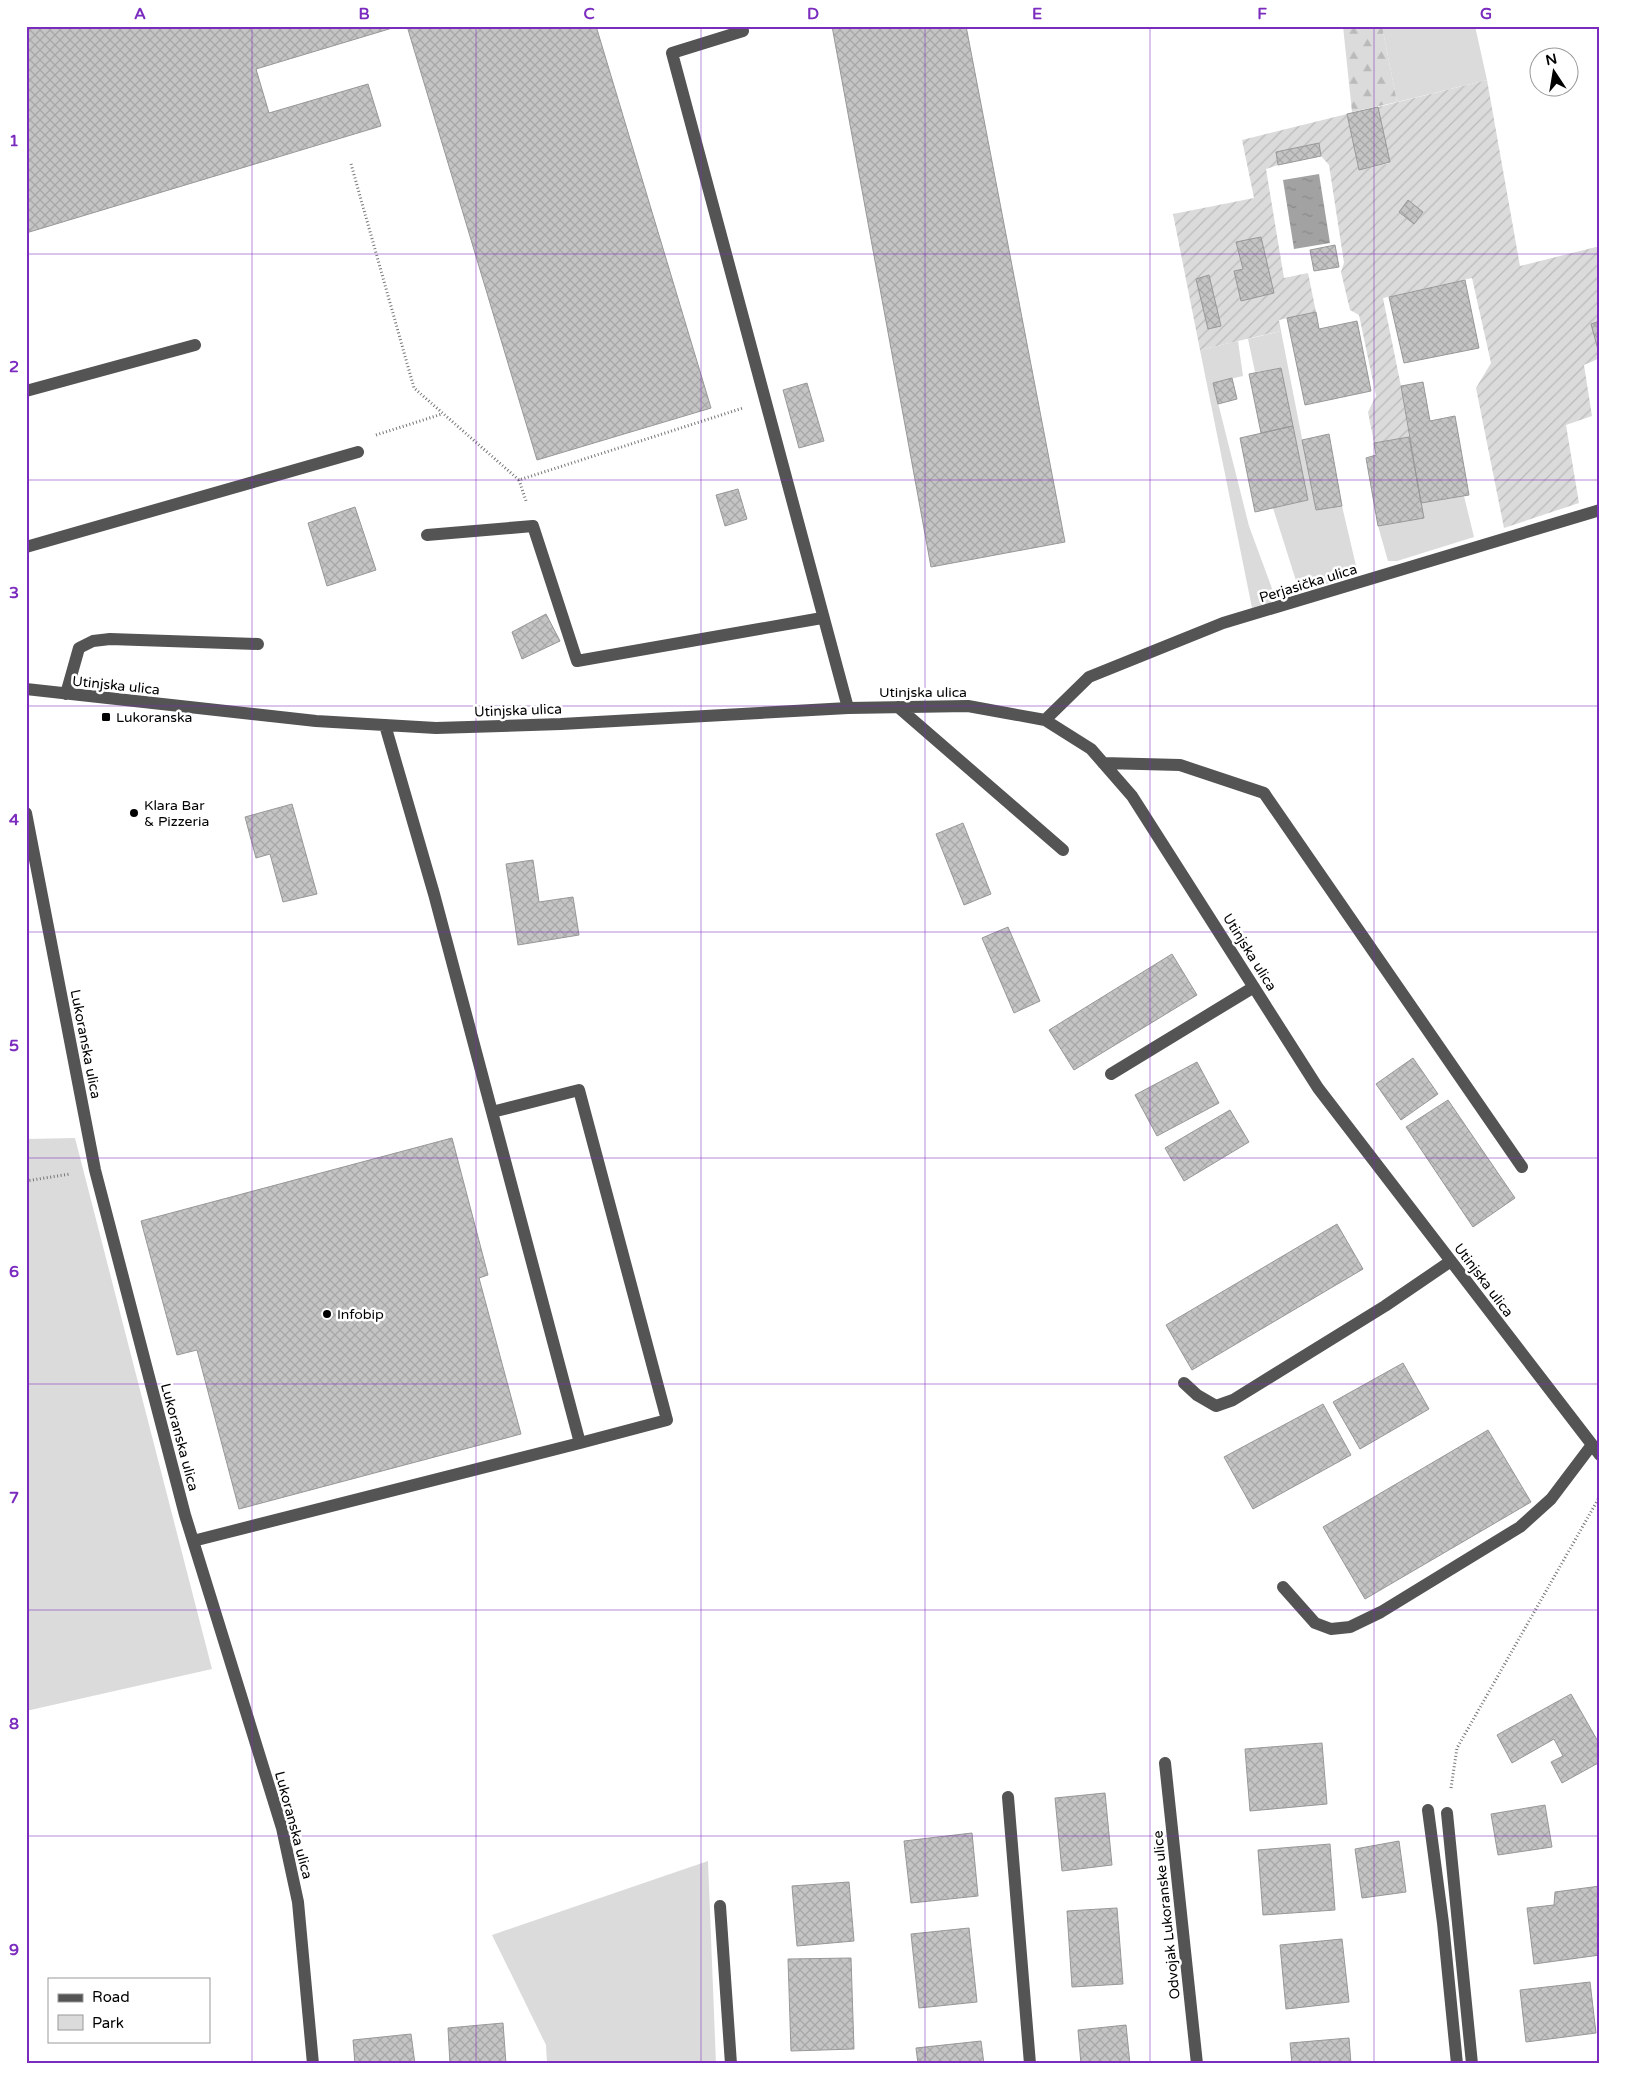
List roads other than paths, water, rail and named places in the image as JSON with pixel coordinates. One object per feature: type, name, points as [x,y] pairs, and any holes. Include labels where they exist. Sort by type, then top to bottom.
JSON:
[{"type":"street","points":[[742,26],[743,30],[672,53],[822,618],[848,708]]},
{"type":"street","points":[[26,391],[195,345]]},
{"type":"street","points":[[26,547],[358,452]]},
{"type":"street","name":"Perjasička ulica","points":[[1045,720],[1089,677],[1223,624],[1600,510]]},
{"type":"street","points":[[427,535],[533,526],[577,661],[822,618]]},
{"type":"street","points":[[66,694],[78,648],[93,641],[110,639],[258,644]]},
{"type":"street","name":"Utinjska ulica","points":[[26,689],[316,721],[436,728],[552,724],[848,708],[968,706],[1045,720],[1091,749],[1132,796],[1318,1088],[1595,1450]]},
{"type":"street","points":[[898,707],[1063,850]]},
{"type":"street","points":[[385,725],[434,894],[580,1442]]},
{"type":"street","points":[[1104,763],[1180,765],[1264,794],[1522,1167]]},
{"type":"street","name":"Lukoranska ulica","points":[[26,813],[95,1170],[193,1541],[282,1828],[298,1902],[313,2064]]},
{"type":"street","points":[[1111,1074],[1254,987]]},
{"type":"street","points":[[193,1541],[667,1420],[579,1090],[492,1112]]},
{"type":"street","points":[[1184,1383],[1197,1395],[1216,1406],[1233,1400],[1385,1306],[1451,1261]]},
{"type":"street","points":[[1283,1587],[1316,1623],[1331,1629],[1350,1627],[1381,1612],[1520,1527],[1551,1499],[1595,1450]]},
{"type":"street","name":"Odvojak Lukoranske ulice","points":[[1165,1763],[1197,2064]]},
{"type":"street","points":[[1008,1797],[1030,2064]]},
{"type":"street","points":[[1428,1810],[1443,1923],[1457,2064]]},
{"type":"street","points":[[1447,1813],[1472,2064]]},
{"type":"street","points":[[720,1906],[732,2064]]},
{"type":"water","points":[[1319,174],[1330,243],[1294,249],[1283,180]]},
{"type":"place","name":"Lukoranska","points":[[106,717]]},
{"type":"place","name":"Klara Bar & Pizzeria","points":[[134,813]]},
{"type":"place","name":"Infobip","points":[[327,1314]]}]
